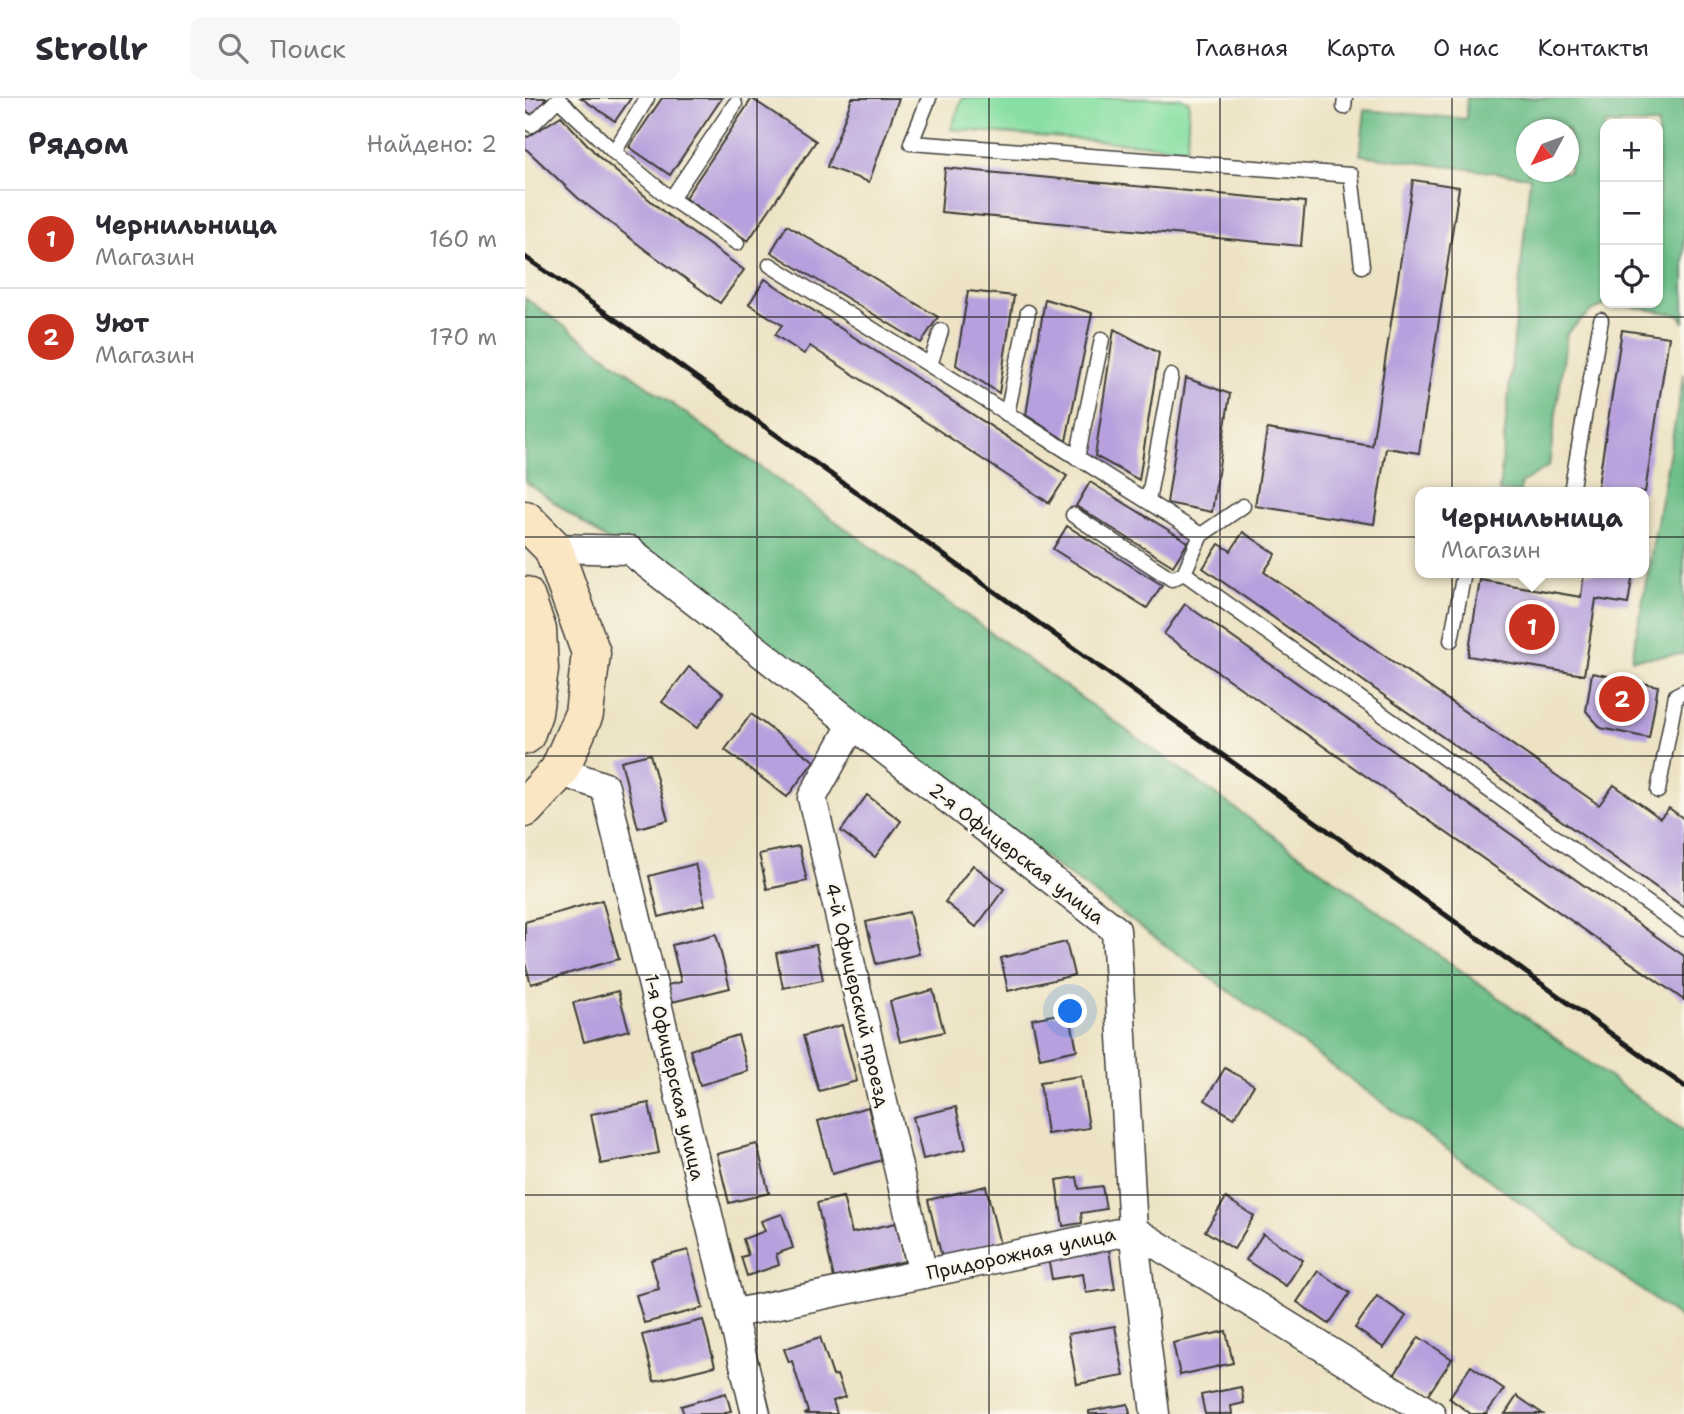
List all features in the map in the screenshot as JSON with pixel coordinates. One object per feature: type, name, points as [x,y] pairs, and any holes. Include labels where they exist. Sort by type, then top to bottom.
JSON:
[{"type":"main road","points":[[525,520],[553,548],[591,653],[584,714],[559,771],[525,808]]},
{"type":"main road","points":[[525,596],[537,630],[539,669],[533,713],[525,735]]},
{"type":"street","name":"2-я Офицерская улица","points":[[553,548],[629,550],[1116,930],[1133,1230],[1155,1414]]},
{"type":"street","name":"4-й Офицерский проезд","points":[[852,725],[812,798],[923,1274]]},
{"type":"street","name":"1-я Офицерская улица","points":[[559,771],[605,787],[756,1414]]},
{"type":"street","name":"Придорожная улица","points":[[731,1314],[1133,1230],[1430,1414]]},
{"type":"lane","points":[[614,152],[647,98]]},
{"type":"lane","points":[[929,98],[911,143],[1351,175],[1361,266]]},
{"type":"lane","points":[[525,120],[532,125],[558,99],[614,152],[671,199],[737,243]]},
{"type":"lane","points":[[671,199],[735,104]]},
{"type":"lane","points":[[769,265],[1201,535]]},
{"type":"lane","points":[[1007,414],[1028,312]]},
{"type":"lane","points":[[1572,487],[1601,320]]},
{"type":"lane","points":[[930,365],[941,331]]},
{"type":"lane","points":[[1077,457],[1103,339]]},
{"type":"lane","points":[[1148,501],[1171,376]]},
{"type":"lane","points":[[1073,515],[1173,579],[1184,573],[1201,535],[1243,506]]},
{"type":"lane","points":[[1184,573],[1684,929]]},
{"type":"lane","points":[[1451,640],[1463,578]]},
{"type":"lane","points":[[1658,791],[1676,695],[1684,691]]},
{"type":"green space","points":[[962,98],[1181,98],[1189,102],[1187,148],[951,129]]},
{"type":"green space","points":[[1467,98],[1684,98],[1684,323],[1680,315],[1639,308],[1663,308],[1663,119],[1600,119],[1600,307],[1591,311],[1567,333],[1549,466],[1521,483],[1521,487],[1499,487],[1530,182],[1579,182],[1579,119],[1516,119],[1516,175],[1360,155],[1365,110],[1466,119]]},
{"type":"green space","points":[[525,298],[1684,1131],[1684,1321],[525,481]]},
{"type":"green space","points":[[1684,373],[1684,654],[1632,659],[1647,578],[1649,578],[1649,566]]},
{"type":"building","points":[[525,98],[546,98],[534,116],[525,110]]},
{"type":"building","points":[[581,98],[631,98],[615,121]]},
{"type":"building","points":[[662,98],[722,98],[670,175],[629,147]]},
{"type":"building","points":[[748,98],[756,98],[754,100],[816,141],[748,241],[685,198],[751,100]]},
{"type":"building","points":[[852,98],[899,98],[869,182],[827,167]]},
{"type":"building","points":[[561,116],[599,157],[665,213],[744,270],[720,303],[578,198],[525,148],[525,136],[528,137]]},
{"type":"building","points":[[945,168],[1305,202],[1301,246],[941,212]]},
{"type":"building","points":[[1413,180],[1459,187],[1419,453],[1386,448],[1374,524],[1255,506],[1267,429],[1372,446]]},
{"type":"building","points":[[787,225],[938,317],[921,343],[771,252]]},
{"type":"building","points":[[765,279],[1067,476],[1049,503],[810,346],[804,354],[775,335],[782,325],[749,304]]},
{"type":"building","points":[[968,291],[1014,296],[999,393],[956,365]]},
{"type":"building","points":[[1045,299],[1092,313],[1066,441],[1026,415]]},
{"type":"building","points":[[1114,329],[1159,353],[1139,480],[1095,456]]},
{"type":"building","points":[[1622,330],[1669,337],[1646,487],[1598,487]]},
{"type":"building","points":[[1186,378],[1230,394],[1212,512],[1167,503]]},
{"type":"building","points":[[1090,482],[1188,542],[1173,566],[1076,506]]},
{"type":"building","points":[[1067,526],[1162,585],[1147,608],[1053,549]]},
{"type":"building","points":[[1243,532],[1276,554],[1264,572],[1599,805],[1614,785],[1660,818],[1669,808],[1684,819],[1684,907],[1203,568],[1219,544],[1231,551]]},
{"type":"building","points":[[1583,578],[1632,578],[1628,604],[1596,599],[1584,675],[1468,656],[1480,580],[1581,597]]},
{"type":"building","points":[[1185,604],[1684,956],[1684,1000],[1164,634]]},
{"type":"building","points":[[689,667],[723,693],[697,728],[662,702]]},
{"type":"building","points":[[1592,673],[1658,686],[1649,738],[1601,728],[1586,711]]},
{"type":"building","points":[[751,714],[814,761],[787,797],[725,750]]},
{"type":"building","points":[[650,754],[668,820],[638,828],[621,761]]},
{"type":"building","points":[[867,795],[901,821],[875,857],[841,831]]},
{"type":"building","points":[[799,846],[807,881],[767,889],[759,854]]},
{"type":"building","points":[[695,864],[705,905],[659,917],[649,876]]},
{"type":"building","points":[[973,865],[1004,889],[976,927],[945,902]]},
{"type":"building","points":[[602,900],[619,959],[531,984],[525,963],[525,922]]},
{"type":"building","points":[[909,912],[919,954],[876,964],[866,922]]},
{"type":"building","points":[[716,934],[730,988],[668,1003],[663,986],[681,982],[672,945]]},
{"type":"building","points":[[1066,942],[1074,975],[1008,991],[1001,958]]},
{"type":"building","points":[[816,945],[823,980],[783,988],[776,953]]},
{"type":"building","points":[[933,990],[944,1032],[900,1042],[890,1001]]},
{"type":"building","points":[[618,991],[629,1030],[584,1042],[573,1003]]},
{"type":"building","points":[[1069,1012],[1077,1050],[1040,1058],[1032,1019]]},
{"type":"building","points":[[842,1025],[857,1081],[819,1091],[803,1036]]},
{"type":"building","points":[[738,1035],[748,1071],[700,1085],[690,1050]]},
{"type":"building","points":[[1225,1068],[1254,1085],[1234,1118],[1205,1100]]},
{"type":"building","points":[[1081,1076],[1089,1128],[1047,1134],[1040,1082]]},
{"type":"building","points":[[649,1103],[659,1153],[601,1164],[591,1114]]},
{"type":"building","points":[[868,1107],[882,1160],[832,1174],[818,1121]]},
{"type":"building","points":[[956,1107],[966,1149],[923,1159],[913,1117]]},
{"type":"building","points":[[757,1144],[769,1193],[729,1203],[717,1154]]},
{"type":"building","points":[[1077,1177],[1079,1189],[1102,1186],[1106,1209],[1081,1213],[1082,1223],[1063,1226],[1056,1180]]},
{"type":"building","points":[[986,1186],[1000,1245],[942,1258],[928,1200]]},
{"type":"building","points":[[843,1197],[852,1233],[896,1223],[905,1261],[834,1278],[817,1203]]},
{"type":"building","points":[[1226,1198],[1254,1216],[1234,1249],[1205,1231]]},
{"type":"building","points":[[782,1214],[793,1248],[776,1254],[779,1265],[747,1276],[741,1257],[748,1255],[743,1239],[765,1231],[761,1221]]},
{"type":"building","points":[[1263,1234],[1303,1260],[1286,1286],[1246,1260]]},
{"type":"building","points":[[1108,1243],[1115,1289],[1086,1293],[1083,1274],[1052,1279],[1047,1253]]},
{"type":"building","points":[[688,1250],[703,1308],[644,1323],[636,1295],[659,1289],[651,1260]]},
{"type":"building","points":[[1318,1271],[1350,1293],[1329,1324],[1297,1302]]},
{"type":"building","points":[[1377,1296],[1406,1316],[1384,1348],[1355,1328]]},
{"type":"building","points":[[703,1320],[715,1366],[654,1381],[642,1335]]},
{"type":"building","points":[[1115,1326],[1124,1376],[1077,1384],[1068,1334]]},
{"type":"building","points":[[1226,1331],[1233,1363],[1180,1375],[1173,1343]]},
{"type":"building","points":[[820,1337],[833,1376],[837,1375],[845,1397],[833,1401],[837,1414],[804,1414],[808,1412],[792,1361],[789,1362],[784,1349]]},
{"type":"building","points":[[1419,1337],[1452,1359],[1426,1398],[1393,1377]]},
{"type":"building","points":[[1471,1366],[1504,1389],[1486,1414],[1471,1414],[1449,1398]]},
{"type":"building","points":[[1241,1387],[1244,1403],[1231,1406],[1232,1414],[1205,1414],[1201,1395]]},
{"type":"building","points":[[726,1393],[731,1411],[725,1412],[726,1414],[684,1414],[681,1406]]},
{"type":"building","points":[[1517,1396],[1543,1414],[1505,1414]]},
{"type":"building","points":[[1128,1404],[1130,1414],[1089,1414],[1089,1411]]},
{"type":"railway","points":[[525,257],[1684,1086]]},
{"type":"place","name":"Чернильница","points":[[1532,627]]},
{"type":"place","name":"Уют","points":[[1622,699]]}]
